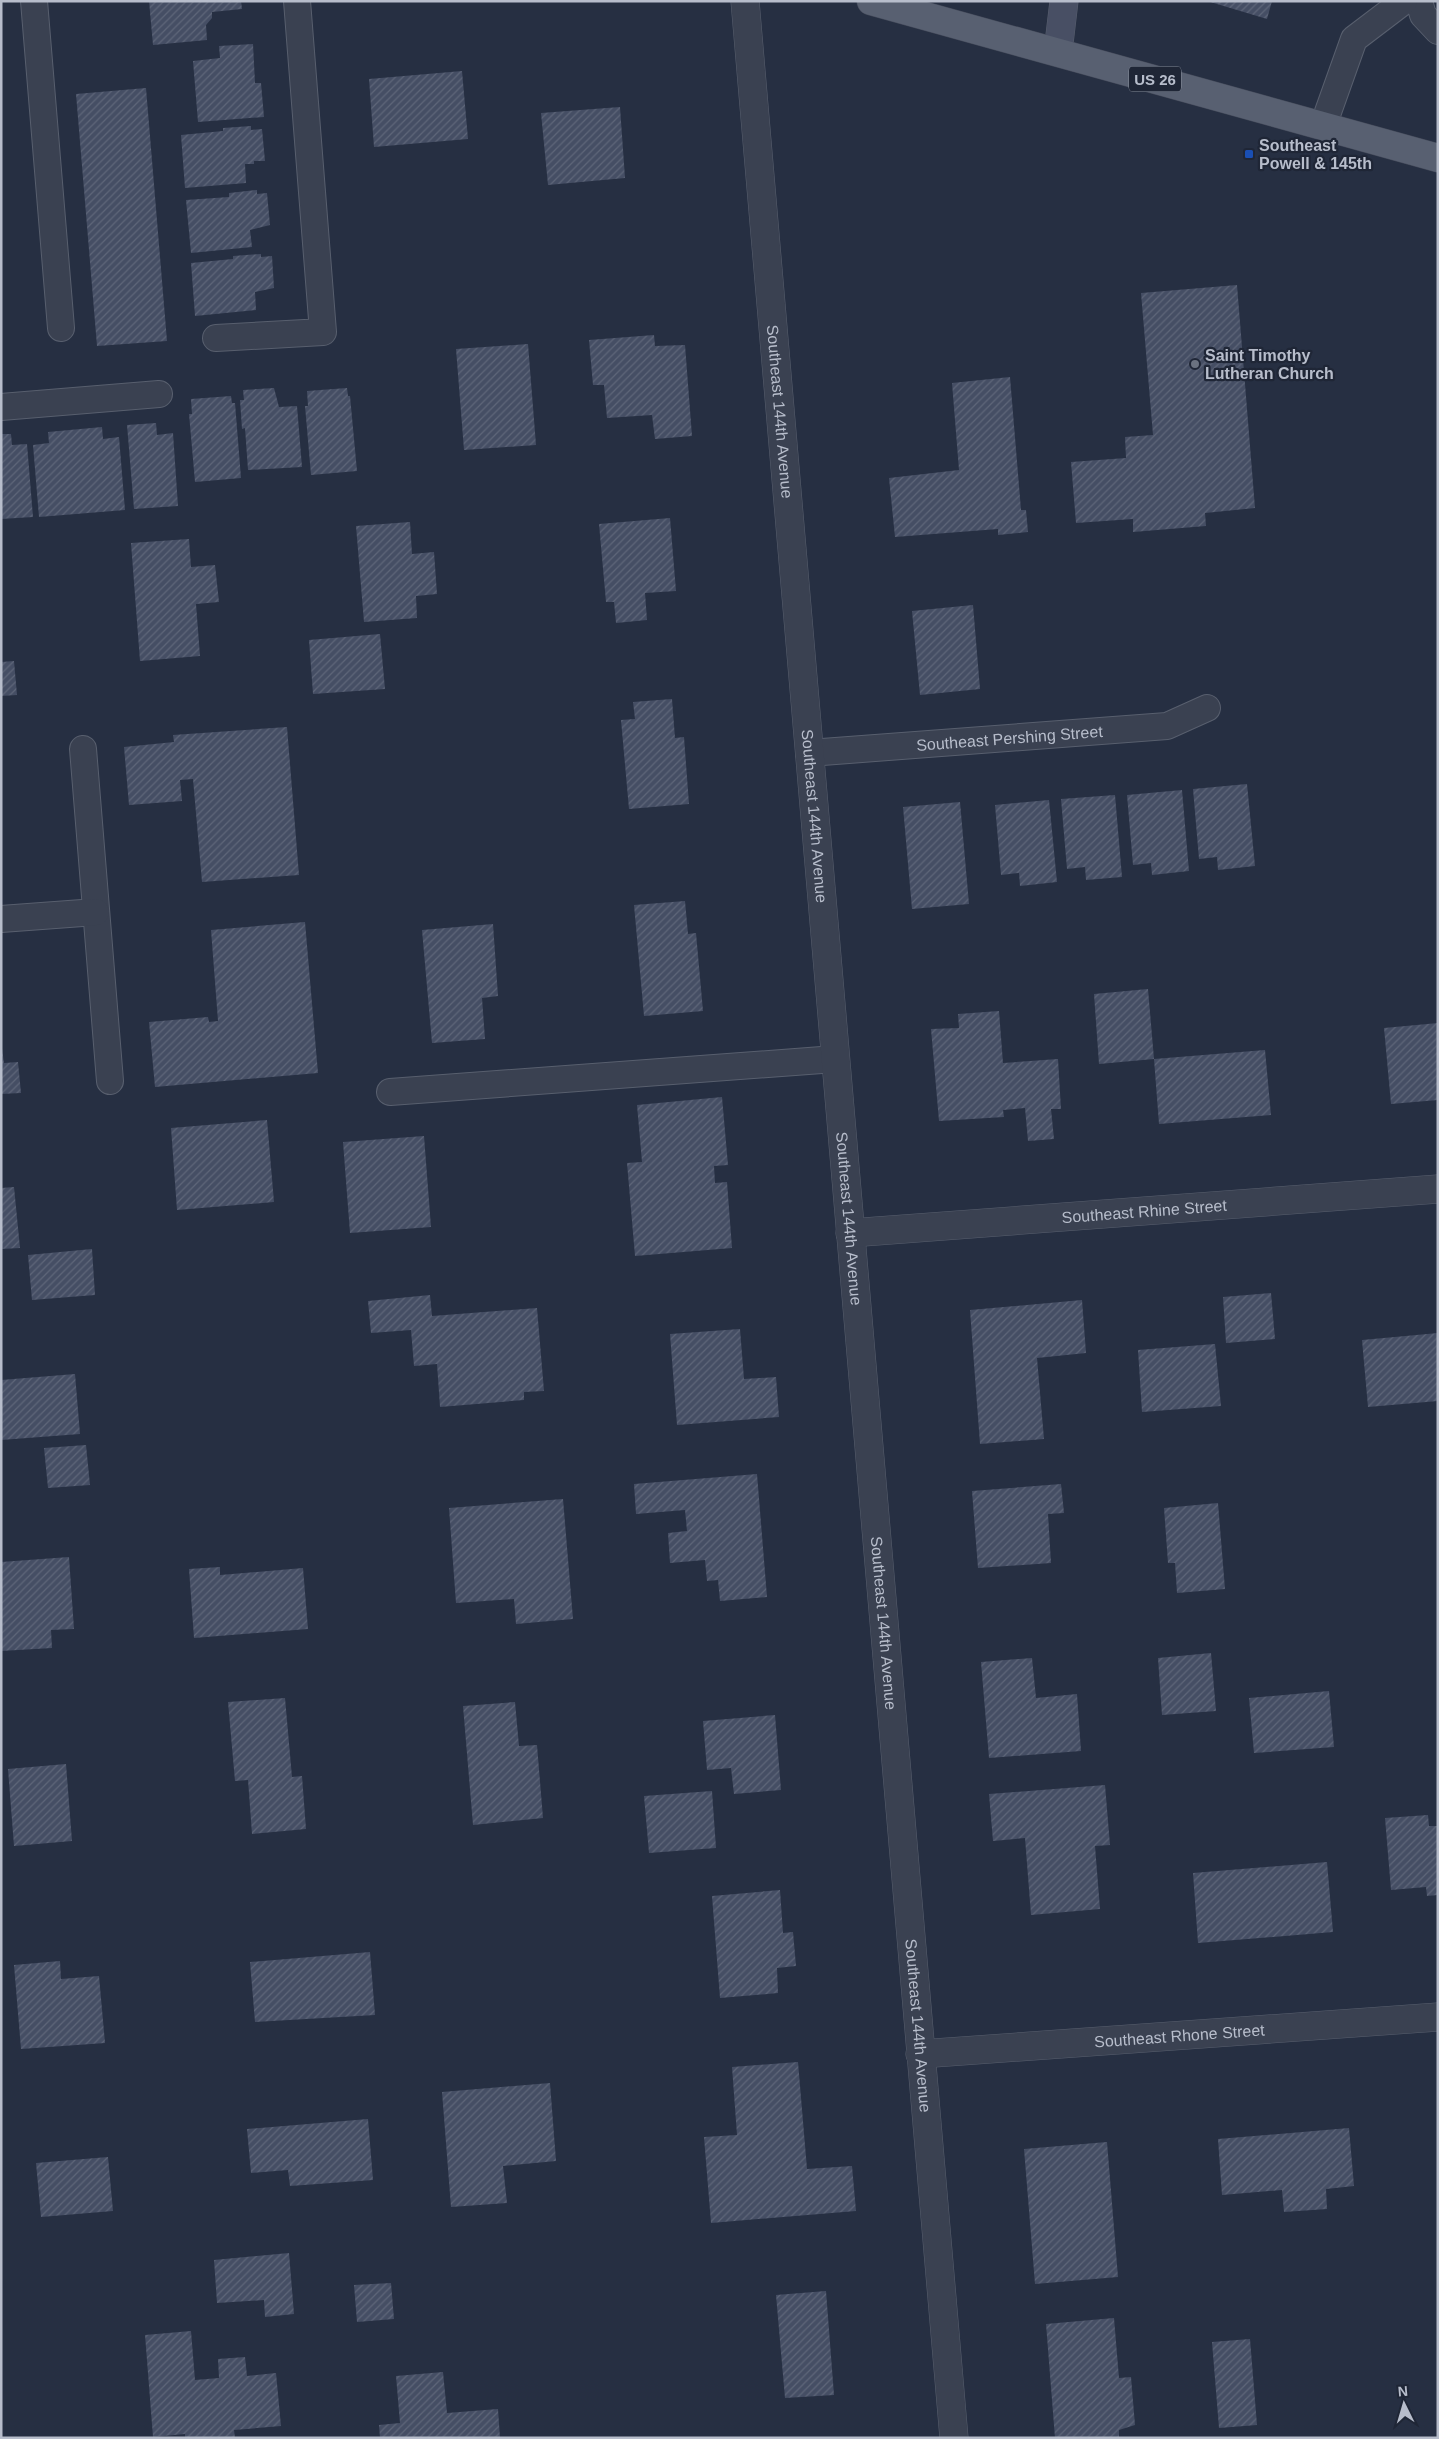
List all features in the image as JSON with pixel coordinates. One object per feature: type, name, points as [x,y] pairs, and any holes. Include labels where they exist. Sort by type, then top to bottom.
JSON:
[{"type":"main road","name":"US 26","points":[[871,1],[1438,158]]},
{"type":"street","name":"Southeast 144th Avenue","points":[[745,1],[954,2438]]},
{"type":"street","points":[[1058,52],[1064,1]]},
{"type":"street","name":"Southeast Rhine Street","points":[[850,1233],[1438,1189]]},
{"type":"street","name":"Southeast Rhone Street","points":[[920,2054],[1438,2017]]},
{"type":"lane","points":[[34,1],[61,328]]},
{"type":"lane","points":[[216,338],[323,332],[297,1]]},
{"type":"lane","points":[[1322,126],[1354,39],[1404,1]]},
{"type":"lane","points":[[1419,1],[1423,15],[1438,31]]},
{"type":"lane","points":[[1,406],[159,394]]},
{"type":"lane","name":"Southeast Pershing Street","points":[[809,753],[1167,726],[1207,708]]},
{"type":"lane","points":[[83,749],[110,1081]]},
{"type":"lane","points":[[1,919],[96,912]]},
{"type":"lane","points":[[390,1092],[836,1059]]},
{"type":"building","points":[[149,1],[241,1],[242,9],[212,12],[212,18],[206,25],[207,40],[153,45]]},
{"type":"building","points":[[1207,1],[1272,1],[1267,19]]},
{"type":"building","points":[[253,44],[255,83],[261,83],[264,117],[198,122],[193,61],[220,58],[219,46]]},
{"type":"building","points":[[462,71],[468,139],[374,147],[369,79]]},
{"type":"building","points":[[146,88],[167,341],[97,346],[76,94]]},
{"type":"building","points":[[620,107],[625,178],[548,185],[541,113]]},
{"type":"building","points":[[251,126],[251,130],[262,129],[265,161],[254,161],[254,164],[245,164],[246,183],[185,188],[181,135],[223,131],[223,128]]},
{"type":"building","points":[[257,190],[257,194],[267,193],[270,225],[250,230],[252,247],[191,253],[186,200],[229,197],[229,193]]},
{"type":"building","points":[[261,254],[261,257],[272,256],[274,288],[255,292],[256,310],[195,316],[191,263],[233,259],[233,256]]},
{"type":"building","name":"Saint Timothy Lutheran Church","points":[[1237,285],[1255,508],[1205,513],[1206,526],[1133,532],[1133,519],[1076,523],[1071,462],[1126,458],[1125,437],[1153,435],[1141,293]]},
{"type":"building","points":[[654,335],[655,346],[685,345],[692,436],[655,439],[652,415],[607,418],[604,385],[593,385],[589,340]]},
{"type":"building","points":[[528,344],[536,445],[464,450],[456,349]]},
{"type":"building","points":[[1010,377],[1021,510],[1026,510],[1028,532],[998,535],[998,529],[895,537],[889,478],[959,470],[952,383]]},
{"type":"building","points":[[274,388],[279,407],[297,406],[302,467],[248,470],[245,428],[242,429],[240,400],[244,400],[243,390]]},
{"type":"building","points":[[347,388],[348,396],[350,396],[357,471],[311,475],[305,406],[308,406],[307,391]]},
{"type":"building","points":[[231,396],[232,403],[235,403],[241,478],[195,482],[189,414],[192,414],[191,399]]},
{"type":"building","points":[[156,423],[157,435],[173,433],[178,506],[134,509],[127,425]]},
{"type":"building","points":[[102,427],[103,439],[119,437],[125,510],[39,517],[33,445],[49,443],[48,432]]},
{"type":"building","points":[[1,434],[11,434],[12,445],[27,444],[33,517],[1,519]]},
{"type":"building","points":[[670,518],[676,591],[645,593],[647,620],[616,623],[614,602],[606,602],[599,524]]},
{"type":"building","points":[[410,522],[412,554],[434,552],[437,594],[416,596],[417,618],[364,622],[356,526]]},
{"type":"building","points":[[189,539],[191,567],[215,565],[219,602],[196,604],[200,656],[140,661],[131,543]]},
{"type":"building","points":[[973,605],[980,689],[920,695],[912,611]]},
{"type":"building","points":[[380,634],[385,689],[313,694],[309,640]]},
{"type":"building","points":[[14,661],[17,695],[1,696],[1,662]]},
{"type":"building","points":[[672,699],[675,738],[684,737],[689,804],[629,809],[621,720],[635,719],[633,702]]},
{"type":"building","points":[[287,727],[299,875],[202,882],[193,779],[180,780],[182,801],[129,805],[124,747],[174,742],[173,735]]},
{"type":"building","points":[[1247,784],[1255,866],[1218,870],[1217,857],[1199,859],[1193,789]]},
{"type":"building","points":[[1182,790],[1189,871],[1152,875],[1151,863],[1133,865],[1127,795]]},
{"type":"building","points":[[1115,795],[1122,877],[1086,880],[1085,867],[1067,869],[1061,799]]},
{"type":"building","points":[[1049,800],[1057,882],[1020,886],[1019,873],[1001,875],[995,805]]},
{"type":"building","points":[[960,802],[969,904],[912,909],[903,807]]},
{"type":"building","points":[[685,901],[688,934],[696,933],[703,1011],[644,1016],[634,905]]},
{"type":"building","points":[[305,922],[318,1073],[155,1087],[149,1022],[208,1017],[209,1022],[218,1021],[211,930]]},
{"type":"building","points":[[493,924],[498,996],[482,998],[485,1039],[432,1043],[422,930]]},
{"type":"building","points":[[1148,989],[1154,1059],[1099,1064],[1094,994]]},
{"type":"building","points":[[999,1011],[1003,1063],[1058,1059],[1061,1109],[1051,1109],[1054,1139],[1028,1141],[1025,1108],[1003,1110],[1004,1117],[939,1121],[931,1029],[959,1028],[958,1014]]},
{"type":"building","points":[[1438,1023],[1438,1100],[1391,1104],[1384,1028]]},
{"type":"building","points":[[1,1041],[4,1063],[18,1062],[21,1093],[1,1094]]},
{"type":"building","points":[[1265,1050],[1271,1115],[1159,1124],[1154,1059]]},
{"type":"building","points":[[722,1097],[728,1165],[714,1166],[715,1183],[727,1182],[732,1248],[635,1256],[627,1163],[642,1162],[637,1105]]},
{"type":"building","points":[[267,1120],[274,1202],[177,1210],[171,1128]]},
{"type":"building","points":[[424,1136],[431,1227],[350,1233],[343,1142]]},
{"type":"building","points":[[14,1187],[20,1248],[1,1249],[1,1188]]},
{"type":"building","points":[[92,1249],[95,1295],[32,1300],[28,1255]]},
{"type":"building","points":[[1271,1293],[1275,1339],[1226,1343],[1223,1297]]},
{"type":"building","points":[[430,1295],[432,1316],[537,1308],[544,1391],[524,1392],[524,1400],[440,1407],[437,1364],[414,1366],[411,1330],[371,1333],[368,1301]]},
{"type":"building","points":[[1082,1300],[1086,1353],[1037,1358],[1044,1439],[980,1444],[970,1310]]},
{"type":"building","points":[[740,1329],[744,1379],[776,1377],[779,1417],[677,1425],[670,1334]]},
{"type":"building","points":[[1438,1333],[1438,1401],[1368,1407],[1362,1340]]},
{"type":"building","points":[[1215,1344],[1221,1406],[1142,1412],[1138,1350]]},
{"type":"building","points":[[75,1374],[80,1434],[1,1440],[1,1380]]},
{"type":"building","points":[[86,1445],[90,1485],[48,1488],[44,1448]]},
{"type":"building","points":[[757,1474],[767,1597],[720,1601],[718,1580],[707,1581],[705,1560],[670,1563],[668,1533],[687,1531],[685,1510],[636,1514],[634,1484]]},
{"type":"building","points":[[1061,1484],[1064,1513],[1048,1514],[1051,1563],[978,1568],[972,1491]]},
{"type":"building","points":[[563,1499],[573,1619],[516,1624],[514,1599],[456,1603],[449,1508]]},
{"type":"building","points":[[1218,1503],[1225,1589],[1177,1593],[1175,1563],[1168,1563],[1164,1508]]},
{"type":"building","points":[[69,1557],[74,1629],[51,1630],[52,1648],[1,1651],[1,1562]]},
{"type":"building","points":[[220,1567],[220,1575],[303,1568],[308,1629],[194,1638],[189,1569]]},
{"type":"building","points":[[1211,1653],[1216,1711],[1162,1715],[1158,1658]]},
{"type":"building","points":[[1032,1658],[1036,1698],[1077,1694],[1081,1751],[989,1758],[981,1662]]},
{"type":"building","points":[[1329,1691],[1334,1747],[1254,1753],[1249,1698]]},
{"type":"building","points":[[285,1698],[292,1777],[302,1776],[306,1829],[252,1834],[248,1780],[235,1781],[228,1702]]},
{"type":"building","points":[[515,1702],[519,1746],[537,1745],[543,1818],[473,1825],[463,1706]]},
{"type":"building","points":[[775,1715],[781,1790],[734,1794],[731,1768],[707,1770],[703,1721]]},
{"type":"building","points":[[66,1764],[72,1841],[14,1846],[8,1769]]},
{"type":"building","points":[[1105,1785],[1110,1845],[1095,1846],[1100,1909],[1031,1915],[1025,1838],[993,1841],[989,1794]]},
{"type":"building","points":[[712,1791],[716,1848],[649,1853],[644,1796]]},
{"type":"building","points":[[1428,1815],[1429,1826],[1438,1826],[1438,1895],[1427,1896],[1426,1887],[1391,1890],[1385,1818]]},
{"type":"building","points":[[1327,1862],[1333,1932],[1198,1943],[1193,1873]]},
{"type":"building","points":[[780,1890],[783,1933],[793,1932],[796,1966],[777,1968],[778,1993],[720,1998],[712,1896]]},
{"type":"building","points":[[370,1952],[375,2015],[255,2022],[250,1962]]},
{"type":"building","points":[[60,1961],[61,1979],[99,1976],[105,2043],[21,2049],[14,1965]]},
{"type":"building","points":[[798,2062],[807,2169],[852,2166],[856,2211],[711,2223],[704,2137],[737,2135],[732,2067]]},
{"type":"building","points":[[550,2083],[556,2161],[503,2166],[507,2203],[451,2207],[442,2092]]},
{"type":"building","points":[[368,2119],[373,2180],[290,2186],[288,2170],[251,2173],[247,2129]]},
{"type":"building","points":[[1349,2128],[1354,2186],[1326,2189],[1327,2209],[1284,2212],[1282,2190],[1222,2195],[1218,2139]]},
{"type":"building","points":[[1107,2142],[1118,2277],[1035,2284],[1024,2149]]},
{"type":"building","points":[[108,2157],[113,2211],[41,2217],[36,2163]]},
{"type":"building","points":[[289,2253],[294,2314],[265,2317],[264,2300],[217,2303],[214,2260]]},
{"type":"building","points":[[391,2283],[394,2319],[357,2322],[354,2285]]},
{"type":"building","points":[[826,2291],[834,2395],[785,2398],[776,2295]]},
{"type":"building","points":[[1114,2318],[1119,2378],[1131,2377],[1135,2425],[1119,2430],[1119,2438],[1055,2438],[1046,2324]]},
{"type":"building","points":[[191,2331],[195,2380],[219,2378],[218,2359],[245,2357],[247,2376],[276,2373],[281,2426],[234,2430],[235,2438],[185,2438],[185,2434],[153,2437],[145,2335]]},
{"type":"building","points":[[1250,2339],[1257,2425],[1219,2428],[1212,2342]]},
{"type":"building","points":[[443,2372],[447,2413],[498,2409],[500,2438],[380,2438],[379,2425],[400,2423],[396,2376]]},
{"type":"place","name":"Southeast Powell & 145th","points":[[1249,154]]},
{"type":"place","name":"Saint Timothy Lutheran Church","points":[[1195,364]]}]
